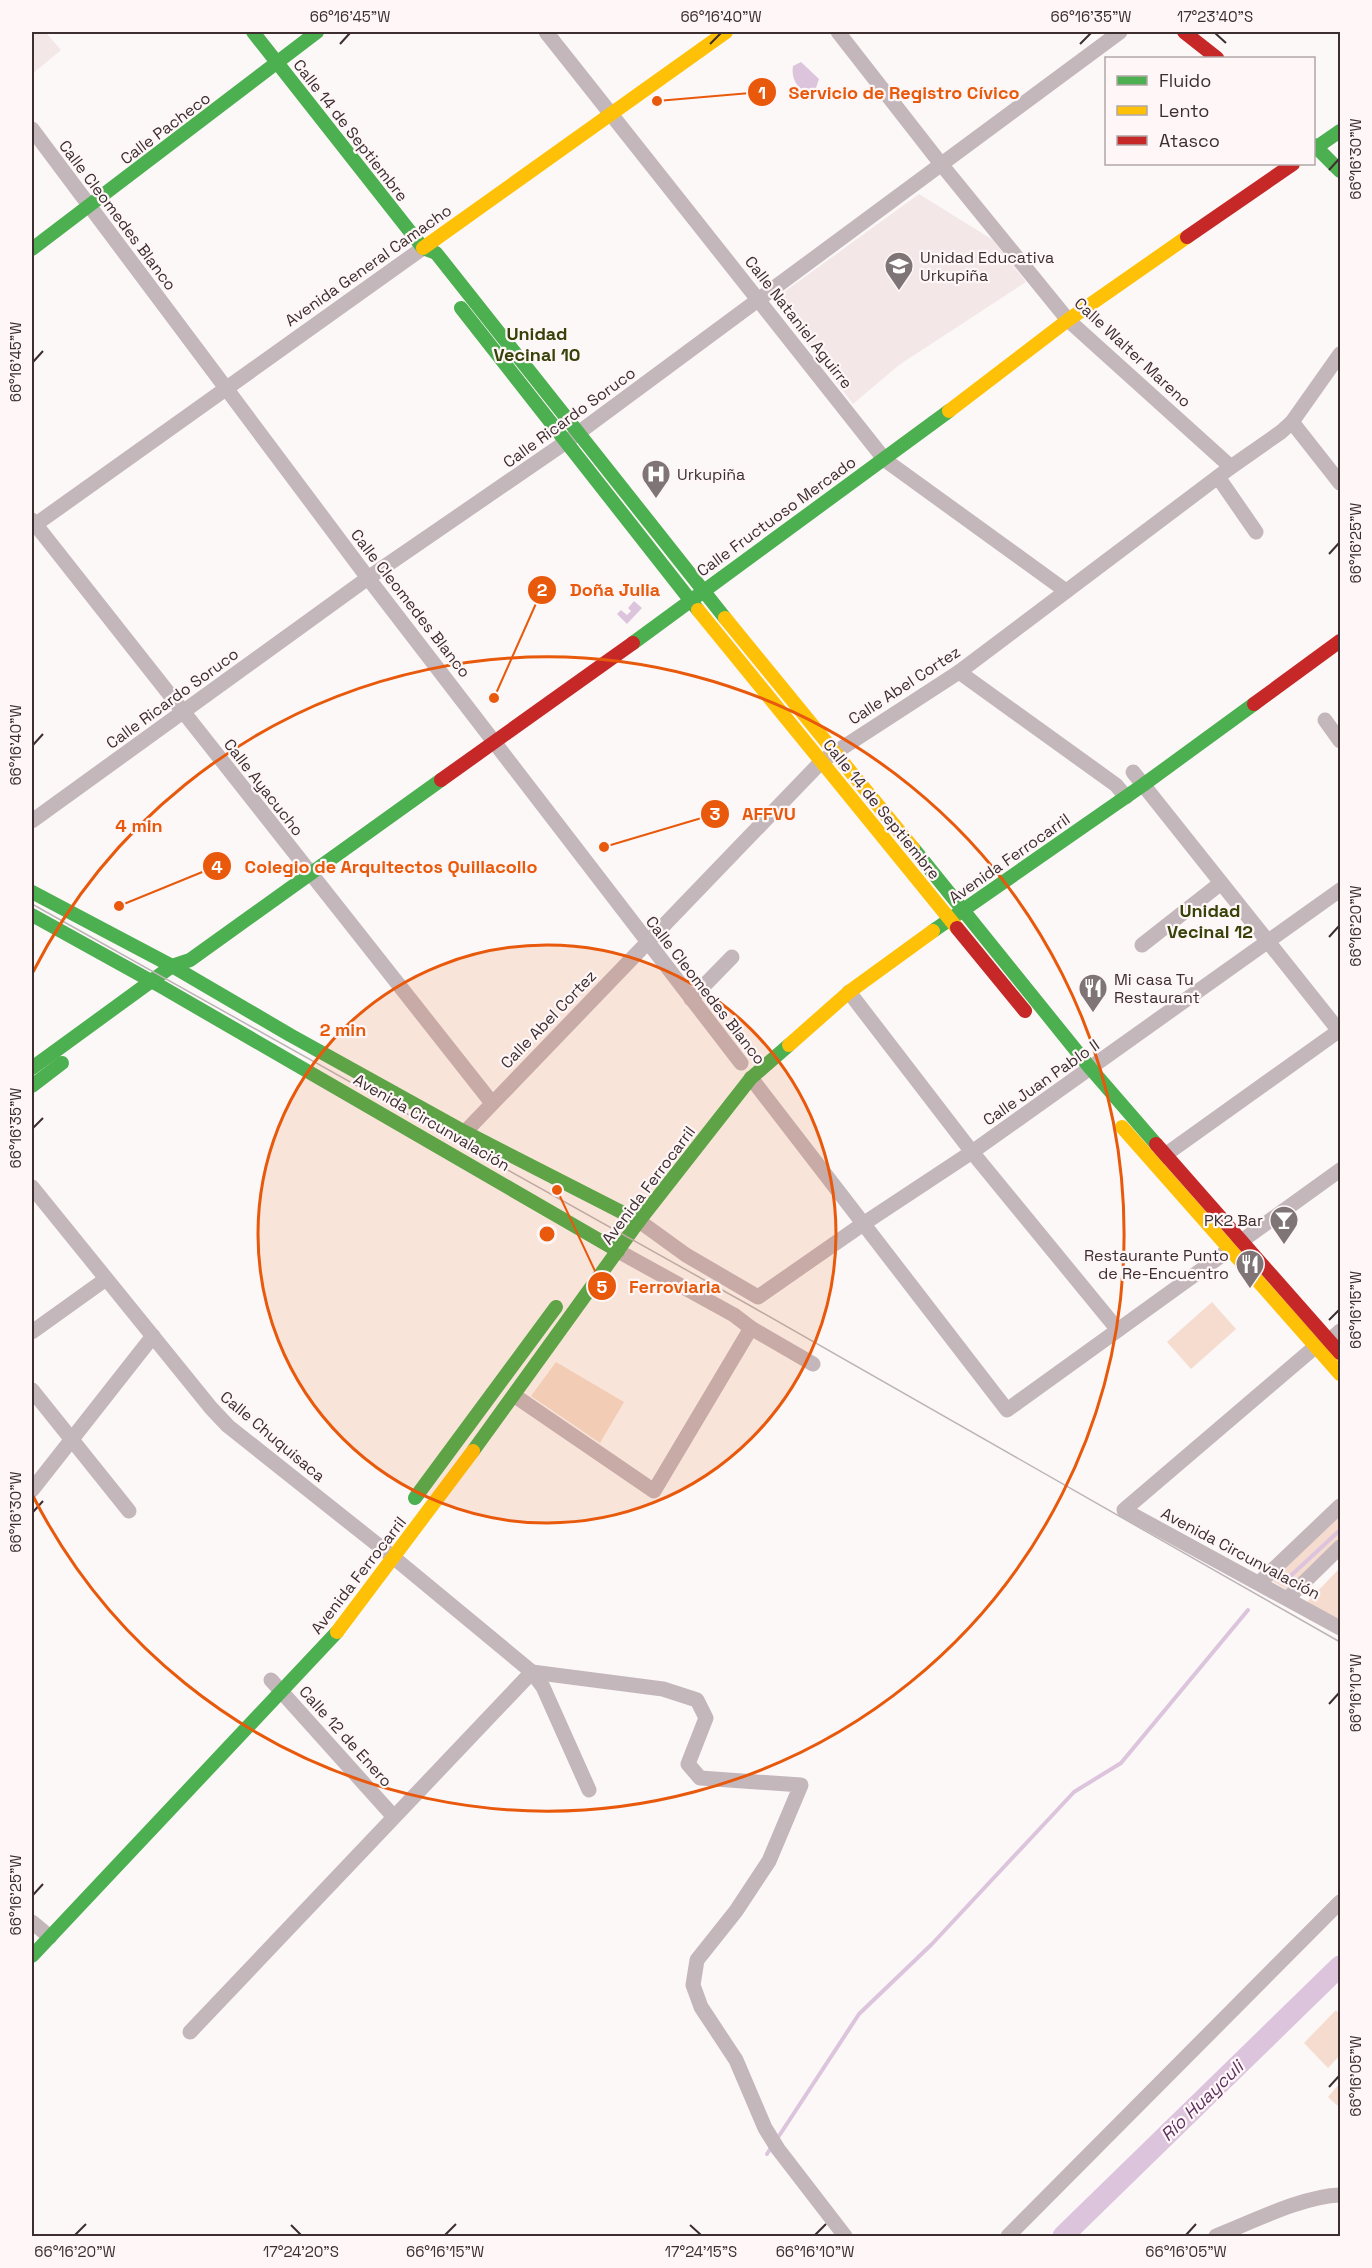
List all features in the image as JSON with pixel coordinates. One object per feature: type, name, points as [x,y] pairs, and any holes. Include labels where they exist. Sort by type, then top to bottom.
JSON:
[{"type":"main road","name":"Calle 14 de Septiembre","points":[[253,32],[423,255],[436,253],[691,602],[822,761],[935,909],[950,919],[1033,1021]]},
{"type":"main road","name":"Calle Pacheco","points":[[32,249],[317,32]]},
{"type":"main road","name":"Avenida General Camacho","points":[[423,255],[611,114],[726,32]]},
{"type":"main road","points":[[1184,32],[1216,57]]},
{"type":"main road","points":[[1315,147],[1341,131]]},
{"type":"main road","points":[[1315,149],[1341,171]]},
{"type":"main road","name":"Calle Fructuoso Mercado","points":[[32,1086],[177,969],[691,602],[885,460],[1068,320],[1292,165]]},
{"type":"main road","name":"Calle 14 de Septiembre","points":[[452,297],[703,591],[835,752],[956,893],[962,910],[1082,1074],[1236,1245],[1341,1353]]},
{"type":"main road","name":"Avenida Ferrocarril","points":[[32,1956],[338,1631],[515,1396],[639,1221],[751,1078],[849,992],[962,910],[1143,785],[1341,641]]},
{"type":"main road","points":[[1111,788],[1138,769]]},
{"type":"main road","name":"Avenida Circunvalación","points":[[32,892],[177,969],[465,1132],[622,1216],[639,1221]]},
{"type":"main road","name":"Avenida Ferrocarril","points":[[935,909],[956,893]]},
{"type":"main road","name":"Avenida Circunvalación","points":[[32,915],[160,984],[600,1247],[618,1251]]},
{"type":"main road","name":"Calle Fructuoso Mercado","points":[[32,1068],[160,984],[177,969]]},
{"type":"main road","name":"Calle Cleomedes Blanco","points":[[741,1064],[751,1078]]},
{"type":"main road","name":"Calle 14 de Septiembre","points":[[1116,1120],[1159,1159]]},
{"type":"main road","name":"Avenida Ferrocarril","points":[[600,1247],[622,1216]]},
{"type":"main road","name":"Avenida Ferrocarril","points":[[407,1508],[562,1299]]},
{"type":"main road","name":"Calle 14 de Septiembre","points":[[1328,1340],[1341,1374]]},
{"type":"street","name":"Calle Nataniel Aguirre","points":[[546,32],[885,460],[1066,591]]},
{"type":"street","name":"Calle Walter Mareno","points":[[838,32],[941,164],[1068,320],[1231,467]]},
{"type":"street","name":"Calle Ricardo Soruco","points":[[32,822],[368,578],[572,438],[1120,32]]},
{"type":"street","name":"Calle Cleomedes Blanco","points":[[32,129],[368,578],[741,1064]]},
{"type":"street","name":"Avenida General Camacho","points":[[33,524],[226,388],[423,255]]},
{"type":"street","name":"Calle Abel Cortez","points":[[465,1132],[822,761],[959,672],[1231,467],[1281,432],[1292,422],[1341,354]]},
{"type":"street","points":[[1292,422],[1341,483]]},
{"type":"street","points":[[1218,477],[1256,532]]},
{"type":"street","name":"Calle Ayacucho","points":[[33,524],[492,1103]]},
{"type":"street","points":[[959,672],[1126,797]]},
{"type":"street","points":[[1325,720],[1341,741]]},
{"type":"street","points":[[1138,769],[1143,785],[1340,1031],[1159,1159]]},
{"type":"street","points":[[1142,945],[1221,883]]},
{"type":"street","name":"Calle Juan Pablo II","points":[[758,1297],[972,1152],[1341,890]]},
{"type":"street","points":[[691,999],[732,957]]},
{"type":"street","points":[[849,992],[972,1152],[1118,1330],[1341,1170]]},
{"type":"street","name":"Calle Cleomedes Blanco","points":[[751,1078],[1007,1410],[1118,1330]]},
{"type":"street","name":"Calle Chuquisaca","points":[[32,1187],[228,1426],[393,1557],[532,1672]]},
{"type":"street","name":"Avenida Circunvalación","points":[[639,1221],[686,1255],[758,1297]]},
{"type":"street","name":"Avenida Circunvalación","points":[[618,1251],[734,1315],[751,1328],[813,1364]]},
{"type":"street","points":[[32,1332],[106,1279]]},
{"type":"street","points":[[515,1396],[654,1491],[751,1328]]},
{"type":"street","points":[[32,1490],[153,1336]]},
{"type":"street","name":"Avenida Circunvalación","points":[[1328,1340],[1124,1510],[1341,1628]]},
{"type":"street","points":[[32,1390],[129,1511]]},
{"type":"street","points":[[1259,1583],[1341,1506]]},
{"type":"street","points":[[1288,1598],[1341,1547]]},
{"type":"street","points":[[532,1672],[543,1687],[589,1790]]},
{"type":"street","points":[[190,2032],[532,1672]]},
{"type":"street","points":[[532,1672],[663,1689],[697,1700],[706,1718],[688,1764],[700,1778],[801,1785],[769,1861],[736,1911],[697,1960],[693,1985],[701,2007],[736,2060],[765,2128],[778,2149],[845,2236]]},
{"type":"street","name":"Calle 12 de Enero","points":[[271,1680],[394,1817]]},
{"type":"street","points":[[1008,2236],[1341,1902]]},
{"type":"street","points":[[37,1925],[51,1937]]},
{"type":"street","points":[[1216,2236],[1282,2210],[1326,2196],[1341,2195]]},
{"type":"shaded area","points":[[32,32],[50,32],[47,34],[61,50],[32,74]]},
{"type":"shaded area","points":[[801,62],[819,79],[816,88],[807,92],[797,85],[793,74],[793,66]]},
{"type":"shaded area","name":"Unidad Educativa Urkupiña","points":[[919,194],[993,240],[1026,282],[899,365],[853,404],[773,300]]},
{"type":"shaded area","points":[[634,601],[642,608],[627,624],[617,614],[621,610],[627,615],[631,611],[628,608]]},
{"type":"shaded area","points":[[1212,1302],[1236,1329],[1191,1369],[1167,1342]]},
{"type":"shaded area","points":[[556,1362],[624,1402],[600,1443],[531,1396]]},
{"type":"shaded area","points":[[1340,1514],[1340,1539],[1287,1590],[1270,1580]]},
{"type":"shaded area","points":[[1340,1568],[1340,1620],[1307,1602]]},
{"type":"shaded area","points":[[1336,2010],[1340,2015],[1340,2055],[1328,2068],[1304,2043]]},
{"type":"shaded area","points":[[1340,2083],[1340,2108],[1328,2097]]},
{"type":"waterway","points":[[1283,1583],[1340,1530]]},
{"type":"waterway","points":[[777,2139],[859,2014],[932,1944],[1074,1792],[1121,1763],[1248,1610]]},
{"type":"waterway","name":"Río Huayculi","points":[[1063,2236],[1340,1966]]},
{"type":"waterway","points":[[767,2154],[772,2146]]},
{"type":"tram line","points":[[32,904],[749,1305],[1340,1642]]},
{"type":"traffic: fast","points":[[253,32],[423,248],[436,253],[725,618]]},
{"type":"traffic: fast","points":[[32,249],[317,32]]},
{"type":"traffic: fast","points":[[1315,148],[1340,131]]},
{"type":"traffic: fast","points":[[1315,146],[1340,171]]},
{"type":"traffic: fast","points":[[461,308],[698,610]]},
{"type":"traffic: fast","points":[[633,643],[949,411]]},
{"type":"traffic: fast","points":[[933,931],[1143,785],[1254,704]]},
{"type":"traffic: fast","points":[[32,1068],[172,966],[190,960],[441,780]]},
{"type":"traffic: fast","points":[[913,848],[1091,1069],[1156,1144]]},
{"type":"traffic: fast","points":[[32,892],[172,966],[290,1035],[465,1132],[639,1221]]},
{"type":"traffic: fast","points":[[32,915],[162,987],[618,1251]]},
{"type":"traffic: fast","points":[[473,1451],[639,1221],[751,1078],[789,1045]]},
{"type":"traffic: fast","points":[[32,1086],[62,1063]]},
{"type":"traffic: fast","points":[[415,1498],[556,1307]]},
{"type":"traffic: fast","points":[[32,1956],[337,1632]]},
{"type":"traffic: slow","points":[[423,248],[726,32]]},
{"type":"traffic: slow","points":[[949,411],[1068,320],[1187,237]]},
{"type":"traffic: slow","points":[[698,610],[957,928]]},
{"type":"traffic: slow","points":[[725,618],[913,848]]},
{"type":"traffic: slow","points":[[789,1045],[849,992],[933,931]]},
{"type":"traffic: slow","points":[[1122,1127],[1340,1374]]},
{"type":"traffic: slow","points":[[337,1632],[473,1451]]},
{"type":"traffic: jam","points":[[1184,32],[1216,57]]},
{"type":"traffic: jam","points":[[1187,237],[1292,165]]},
{"type":"traffic: jam","points":[[1254,704],[1340,641]]},
{"type":"traffic: jam","points":[[441,780],[633,643]]},
{"type":"traffic: jam","points":[[957,928],[1025,1011]]},
{"type":"traffic: jam","points":[[1156,1144],[1340,1353]]},
{"type":"place","name":"Servicio de Registro Cívico","points":[[657,101]]},
{"type":"place","name":"Unidad Educativa Urkupiña","points":[[899,292]]},
{"type":"place","name":"Urkupiña","points":[[656,500]]},
{"type":"place","name":"Doña Julia","points":[[494,698]]},
{"type":"place","name":"AFFVU","points":[[604,847]]},
{"type":"place","name":"Colegio de Arquitectos Quillacollo","points":[[119,906]]},
{"type":"place","name":"Mi casa Tu Restaurant","points":[[1093,1014]]},
{"type":"place","name":"Ferroviaria","points":[[557,1190]]},
{"type":"place","name":"PK2 Bar","points":[[1284,1246]]},
{"type":"place","name":"Restaurante Punto de Re-Encuentro","points":[[1250,1290]]},
{"type":"district","name":"Unidad Vecinal 10","points":[[537,344]]},
{"type":"district","name":"Unidad Vecinal 12","points":[[1210,921]]}]
